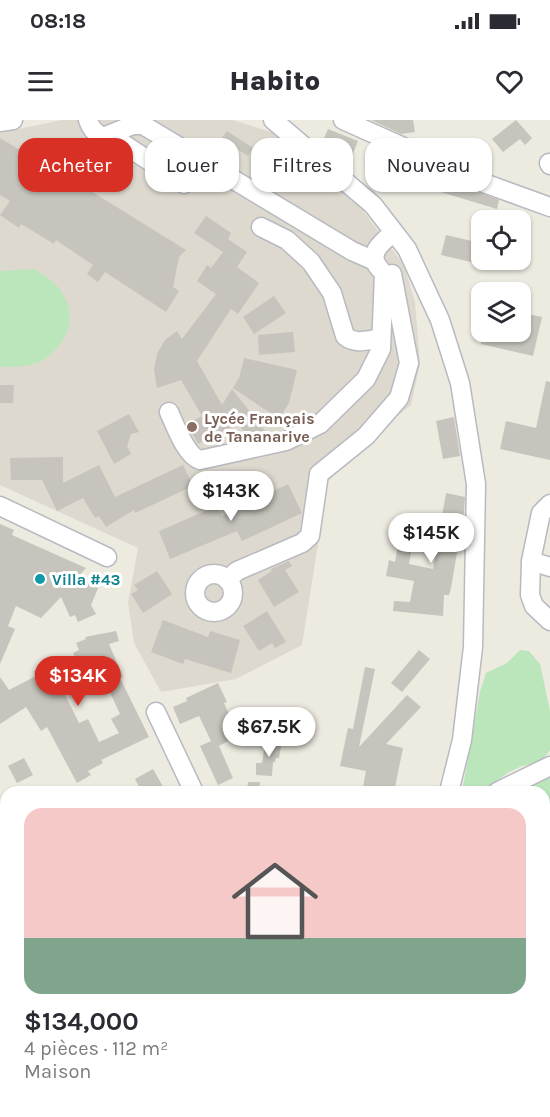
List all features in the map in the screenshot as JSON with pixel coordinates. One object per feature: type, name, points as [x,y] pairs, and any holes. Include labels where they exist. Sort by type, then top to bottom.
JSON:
[{"type":"street","points":[[0,122],[13,120]]},
{"type":"street","points":[[88,120],[91,128],[103,137],[134,124],[143,125],[384,269],[415,266]]},
{"type":"street","points":[[273,120],[295,138]]},
{"type":"street","points":[[289,120],[295,138]]},
{"type":"street","points":[[343,120],[484,183],[550,207]]},
{"type":"street","points":[[110,135],[145,158]]},
{"type":"street","points":[[353,188],[373,205],[407,249],[440,320],[460,383],[476,484],[473,647],[462,740],[450,786]]},
{"type":"street","points":[[261,227],[287,240],[311,262],[332,293],[345,336],[350,341],[381,338]]},
{"type":"street","points":[[227,580],[237,571],[302,543],[310,536],[319,474],[366,436],[399,398],[409,363],[384,269],[375,250],[394,232]]},
{"type":"street","points":[[169,411],[187,448],[195,459],[200,460],[286,441],[320,424],[366,379],[381,349],[384,269]]},
{"type":"street","points":[[550,504],[541,513],[531,561],[530,595],[534,606],[550,621]]},
{"type":"street","points":[[0,506],[107,557]]},
{"type":"street","points":[[531,561],[550,567]]},
{"type":"street","points":[[156,712],[191,786]]},
{"type":"street","points":[[509,786],[550,766]]},
{"type":"shaded area","name":"Lycée Français de Tananarive","points":[[62,120],[233,120],[277,134],[282,138],[251,138],[251,192],[349,192],[404,265],[415,302],[420,364],[411,405],[359,448],[328,481],[302,645],[236,679],[161,692],[134,643],[128,603],[138,548],[0,485],[0,133]]},
{"type":"green space","points":[[34,269],[57,286],[67,302],[70,320],[65,337],[60,345],[42,361],[26,366],[0,367],[0,271]]},
{"type":"green space","points":[[520,650],[529,651],[540,664],[550,711],[550,750],[540,763],[522,766],[489,786],[463,786],[480,692],[486,673],[507,663]]},
{"type":"green space","points":[[550,776],[550,786],[529,786]]},
{"type":"building","points":[[371,120],[413,120],[415,132],[401,134]]},
{"type":"building","points":[[516,120],[532,138],[525,145],[520,139],[503,152],[492,139]]},
{"type":"building","points":[[328,129],[350,138],[324,138]]},
{"type":"building","points":[[227,131],[238,138],[222,138]]},
{"type":"building","points":[[0,138],[18,149],[18,192],[92,192],[186,250],[179,257],[173,287],[179,291],[166,312],[105,272],[98,282],[87,274],[93,265],[56,240],[54,244],[21,224],[19,228],[0,215],[10,201],[0,195]]},
{"type":"building","points":[[239,139],[251,147],[248,156],[239,150]]},
{"type":"building","points":[[353,139],[358,141],[353,154]]},
{"type":"building","points":[[441,192],[480,192],[499,200],[497,209]]},
{"type":"building","points":[[206,216],[231,233],[228,239],[247,252],[237,267],[259,283],[238,314],[231,309],[197,361],[222,405],[232,389],[266,432],[249,438],[238,424],[198,444],[187,424],[202,416],[181,380],[157,388],[154,370],[157,354],[165,340],[177,331],[182,339],[216,294],[197,281],[207,265],[211,268],[223,252],[194,233]]},
{"type":"building","points":[[446,235],[471,241],[471,262],[441,255]]},
{"type":"building","points":[[274,296],[286,313],[254,334],[243,317]]},
{"type":"building","points":[[531,315],[542,317],[533,356],[481,344],[481,342],[531,342]]},
{"type":"building","points":[[293,332],[295,352],[259,355],[258,335]]},
{"type":"building","points":[[244,358],[297,370],[289,403],[279,419],[233,388],[239,378]]},
{"type":"building","points":[[546,381],[550,382],[550,460],[500,449],[506,421],[536,428]]},
{"type":"building","points":[[0,385],[14,385],[13,403],[0,403]]},
{"type":"building","points":[[129,414],[139,432],[131,434],[127,446],[131,454],[114,464],[97,431]]},
{"type":"building","points":[[454,417],[460,456],[443,459],[436,421]]},
{"type":"building","points":[[63,457],[63,483],[99,465],[115,497],[183,465],[193,486],[135,513],[134,510],[106,527],[99,516],[95,518],[83,498],[57,511],[42,480],[11,480],[10,458]]},
{"type":"building","points":[[288,484],[302,513],[242,541],[237,531],[170,559],[159,531],[217,506],[222,516]]},
{"type":"building","points":[[446,493],[465,497],[451,588],[449,595],[444,595],[443,616],[393,611],[394,601],[410,602],[414,581],[386,576],[389,560],[395,562],[400,533],[414,535],[409,564],[433,569]]},
{"type":"building","name":"Villa #43","points":[[0,524],[14,530],[12,535],[86,568],[78,577],[99,586],[91,605],[96,614],[78,622],[75,615],[70,617],[61,597],[41,618],[16,606],[8,626],[15,629],[0,664]]},
{"type":"building","points":[[289,561],[292,566],[285,570],[299,592],[274,607],[258,580],[272,571],[271,569]]},
{"type":"building","points":[[157,571],[172,594],[143,613],[131,594],[138,590],[134,585]]},
{"type":"building","points":[[267,611],[286,642],[275,648],[272,643],[259,651],[243,626]]},
{"type":"building","points":[[163,620],[208,637],[210,631],[240,640],[231,673],[185,659],[183,664],[151,652]]},
{"type":"building","points":[[116,631],[119,641],[109,644],[123,677],[120,678],[149,737],[101,760],[103,763],[88,771],[91,775],[77,783],[47,727],[41,731],[26,707],[0,724],[0,677],[9,690],[36,676],[34,671],[50,664],[79,723],[88,719],[99,742],[119,733],[111,719],[120,714],[106,684],[96,689],[94,684],[89,686],[73,653],[79,650],[76,643],[86,639],[85,637]]},
{"type":"building","points":[[419,650],[430,659],[402,692],[391,683]]},
{"type":"building","points":[[365,667],[375,669],[359,747],[407,695],[421,707],[386,744],[403,748],[395,786],[363,786],[366,771],[340,766],[348,728],[353,729]]},
{"type":"building","points":[[218,683],[227,702],[224,703],[230,717],[223,720],[230,740],[219,746],[233,778],[218,785],[200,746],[211,741],[199,716],[180,724],[173,707],[187,701],[186,698]]},
{"type":"building","points":[[266,739],[282,741],[279,758],[273,762],[272,776],[256,775],[256,763],[262,763]]},
{"type":"building","points":[[24,758],[33,775],[17,783],[8,766]]},
{"type":"building","points":[[153,769],[163,786],[139,786],[135,779]]},
{"type":"building","points":[[248,782],[260,782],[260,786],[248,786]]},
{"type":"place","name":"Lycée Français de Tananarive","points":[[192,427]]},
{"type":"place","name":"Villa #43","points":[[40,579]]}]
